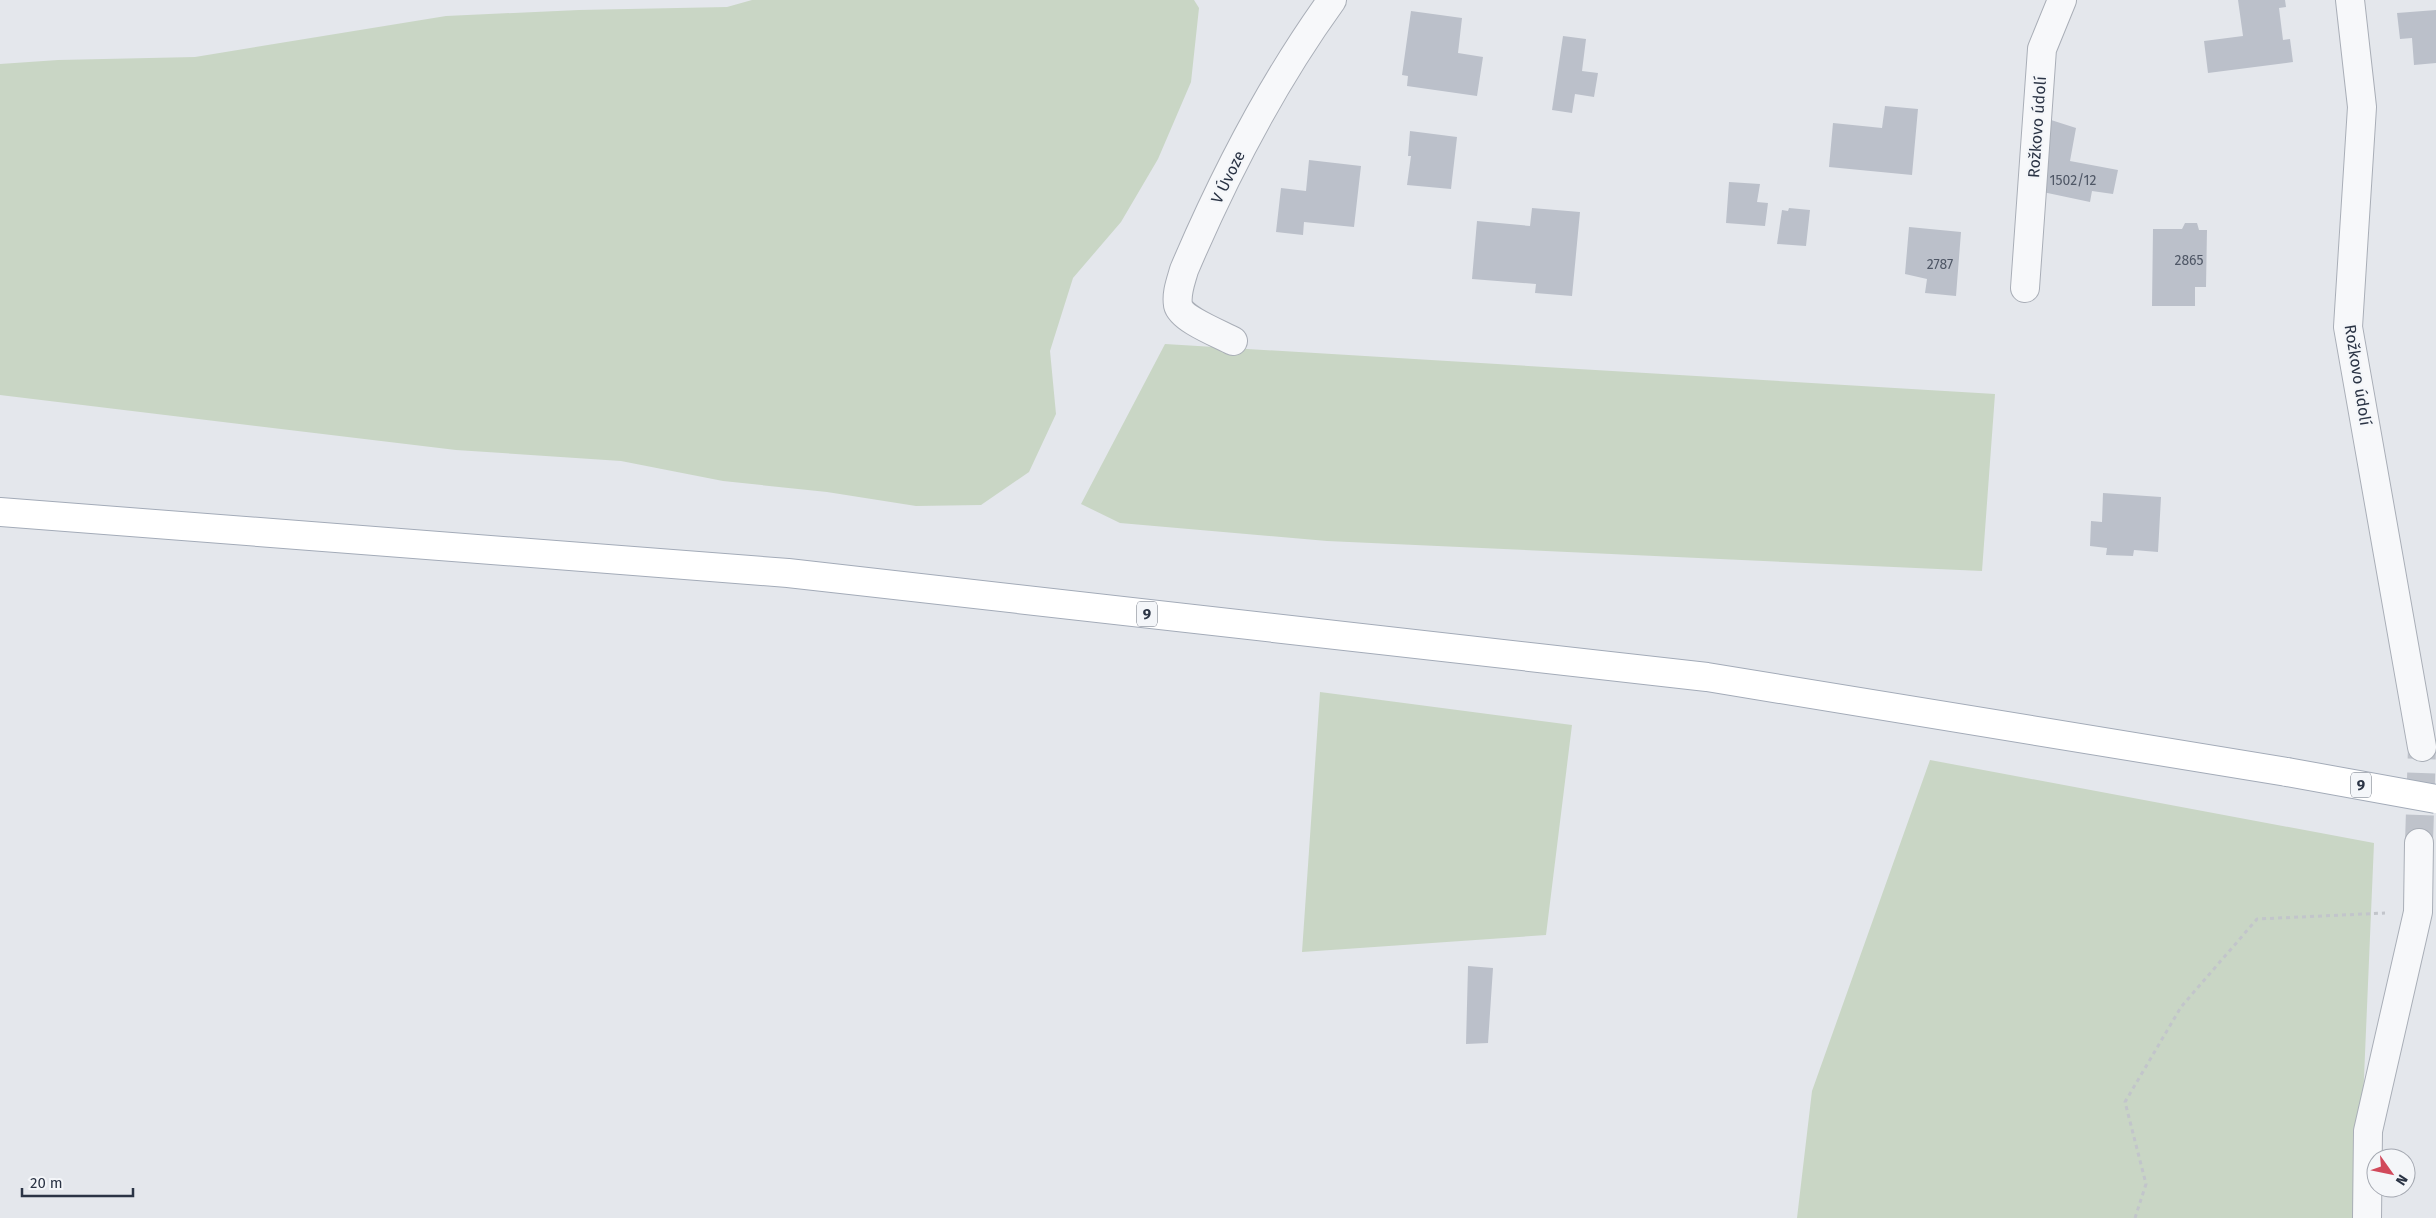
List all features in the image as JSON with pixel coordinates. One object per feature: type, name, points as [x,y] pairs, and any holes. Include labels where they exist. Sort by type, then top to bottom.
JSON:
[{"type":"main road","name":"9","points":[[0,512],[788,573],[1707,677],[2287,772],[2436,799]]},
{"type":"street","name":"V Úvoze","points":[[1233,340],[1184,316],[1178,306],[1179,289],[1184,270],[1259,114],[1310,31],[1332,0]]},
{"type":"street","name":"Rožkovo údolí","points":[[2025,288],[2042,49],[2062,0]]},
{"type":"street","name":"Rožkovo údolí","points":[[2350,0],[2362,107],[2348,327],[2422,747]]},
{"type":"street","points":[[2367,1218],[2368,1131],[2418,912],[2419,843]]},
{"type":"path","points":[[2135,1218],[2146,1184],[2125,1102],[2181,1007],[2256,919],[2418,912]]},
{"type":"green space","points":[[752,0],[1194,0],[1199,8],[1191,82],[1158,159],[1121,222],[1073,278],[1050,351],[1056,414],[1029,472],[981,505],[916,506],[827,492],[723,481],[621,461],[456,450],[0,395],[0,64],[58,60],[195,57],[446,16],[579,10],[727,7]]},
{"type":"green space","points":[[1165,344],[1995,394],[1982,571],[1327,541],[1120,523],[1081,504]]},
{"type":"green space","points":[[1320,692],[1572,725],[1546,935],[1302,952]]},
{"type":"green space","points":[[1930,760],[2374,843],[2358,1218],[1797,1218],[1812,1091]]},
{"type":"building","points":[[2238,0],[2285,0],[2286,7],[2279,8],[2283,40],[2290,39],[2293,62],[2208,73],[2204,41],[2243,36]]},
{"type":"building","points":[[2436,10],[2436,63],[2414,65],[2412,38],[2400,39],[2397,13]]},
{"type":"building","points":[[1411,11],[1462,18],[1458,53],[1483,57],[1477,96],[1407,86],[1408,76],[1402,75]]},
{"type":"building","points":[[1563,36],[1586,39],[1582,71],[1598,73],[1594,97],[1575,94],[1572,113],[1552,110]]},
{"type":"building","points":[[1885,106],[1918,109],[1912,175],[1829,167],[1833,123],[1882,128]]},
{"type":"building","points":[[2051,120],[2076,128],[2070,161],[2118,170],[2113,194],[2092,191],[2090,202],[2038,191]]},
{"type":"building","points":[[1410,131],[1457,137],[1451,189],[1407,185],[1411,156],[1408,156]]},
{"type":"building","points":[[1309,160],[1361,166],[1354,227],[1304,222],[1303,235],[1276,232],[1281,188],[1306,191]]},
{"type":"building","points":[[1729,182],[1760,184],[1757,202],[1768,203],[1765,226],[1726,223]]},
{"type":"building","points":[[1532,208],[1580,212],[1572,296],[1535,293],[1536,284],[1472,279],[1477,221],[1530,226]]},
{"type":"building","points":[[1789,208],[1810,210],[1806,246],[1777,244],[1782,210],[1788,211]]},
{"type":"building","points":[[2185,223],[2197,223],[2199,230],[2207,230],[2206,287],[2195,287],[2195,306],[2152,306],[2153,229],[2182,229]]},
{"type":"building","points":[[1909,227],[1961,232],[1956,296],[1925,293],[1927,279],[1905,274]]},
{"type":"building","points":[[2103,493],[2161,497],[2158,552],[2134,550],[2133,556],[2106,555],[2107,548],[2090,546],[2091,521],[2102,522]]},
{"type":"building","points":[[1468,966],[1493,968],[1488,1043],[1466,1044]]},
{"type":"tunnel","points":[[2419,843],[2422,747]]}]
